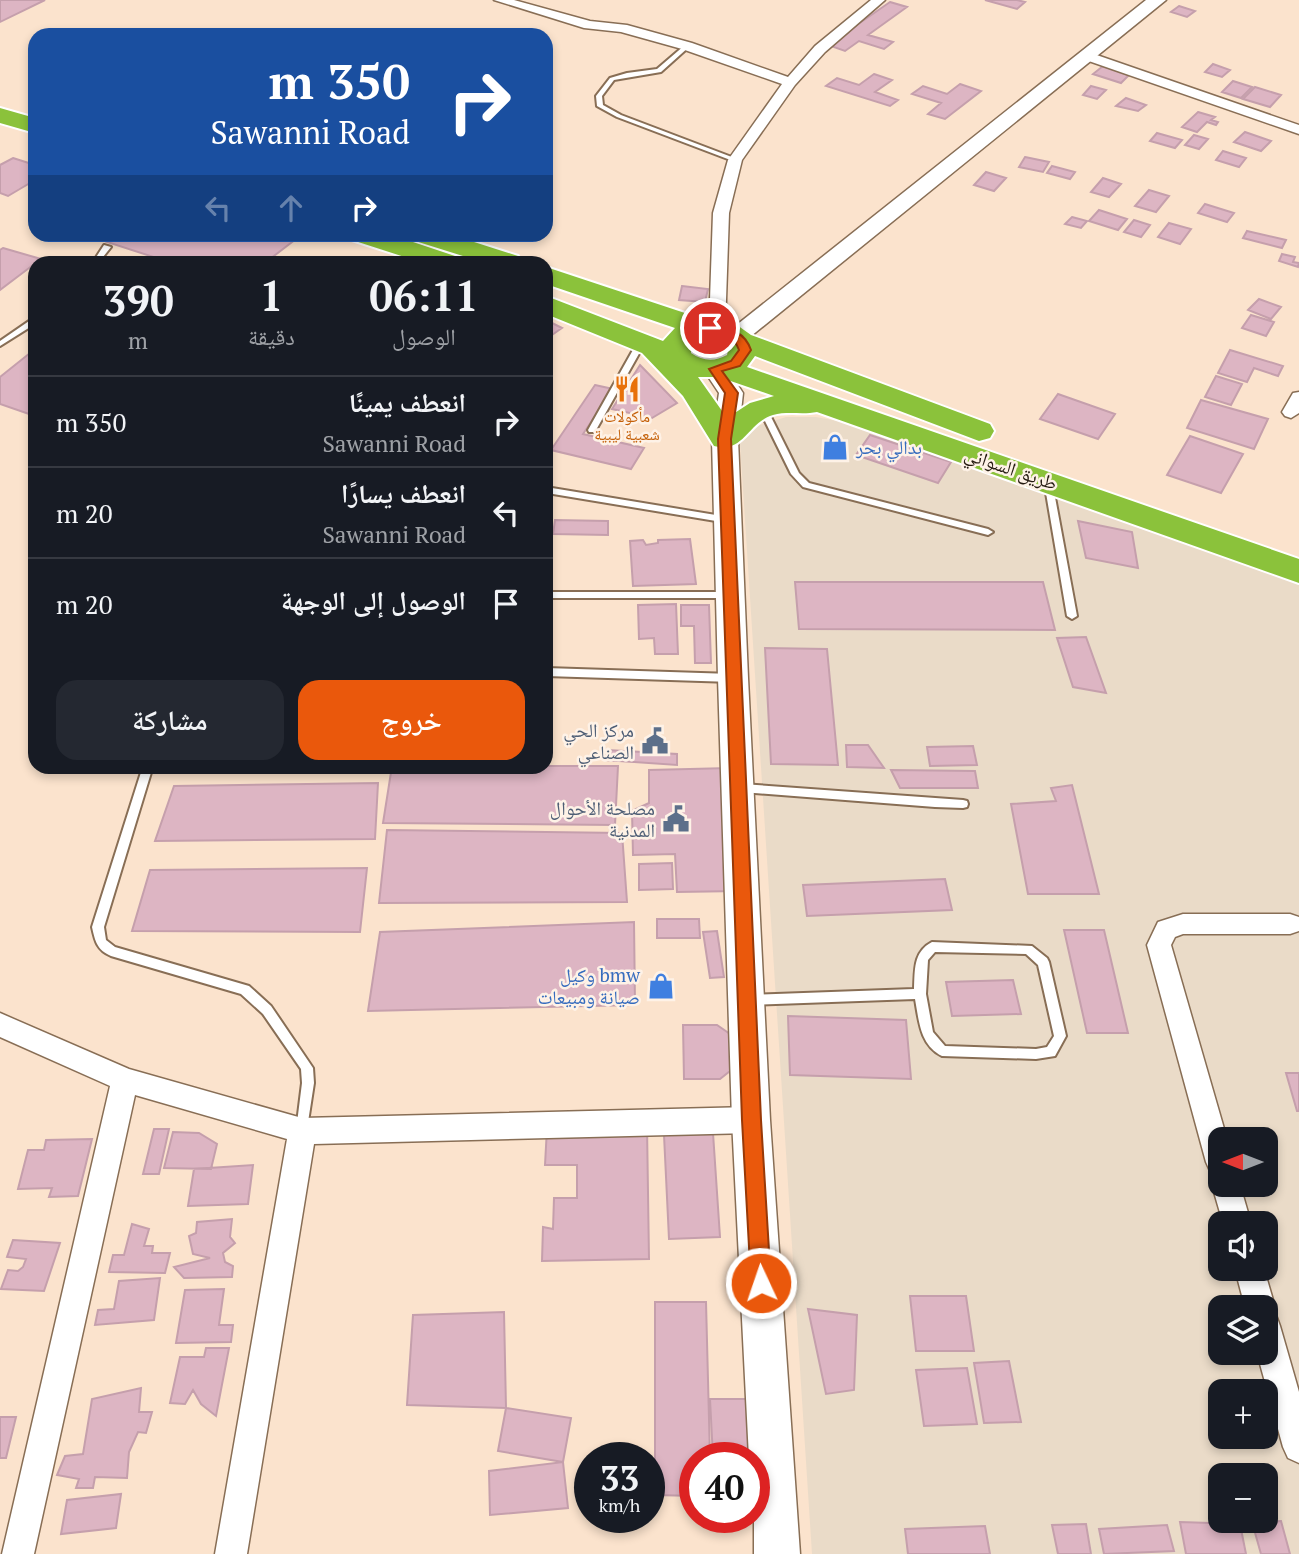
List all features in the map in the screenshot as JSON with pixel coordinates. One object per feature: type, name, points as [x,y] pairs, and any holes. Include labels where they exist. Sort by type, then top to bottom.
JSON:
[{"type":"highway","points":[[1,112],[28,111]]},
{"type":"highway","points":[[1,112],[28,123]]},
{"type":"highway","points":[[385,242],[427,256]]},
{"type":"highway","points":[[446,242],[489,256]]},
{"type":"highway","name":"طريق السواني","points":[[553,277],[725,334],[1299,550]]},
{"type":"highway","points":[[553,307],[657,349],[674,348],[678,339],[689,332],[725,334],[744,355],[735,363],[718,369]]},
{"type":"highway","name":"طريق السواني","points":[[657,349],[693,367],[718,369],[1048,481],[1299,571]]},
{"type":"highway","points":[[657,349],[695,391],[724,439],[740,420],[762,407],[793,404],[826,406]]},
{"type":"street","points":[[499,0],[589,25],[622,28],[687,46],[790,82]]},
{"type":"street","points":[[725,334],[721,213],[735,160],[790,82],[821,49],[880,0]]},
{"type":"street","points":[[725,334],[1157,0]]},
{"type":"street","points":[[1088,56],[1299,130]]},
{"type":"street","points":[[718,369],[731,393],[724,439],[733,678],[751,1120],[777,1554]]},
{"type":"street","points":[[1210,1127],[1159,945],[1161,937],[1170,927],[1183,924],[1290,925]]},
{"type":"street","points":[[0,1025],[125,1080],[302,1130],[751,1120]]},
{"type":"street","points":[[18,1554],[125,1080]]},
{"type":"street","points":[[231,1554],[302,1130]]},
{"type":"street","points":[[1276,1365],[1299,1447]]},
{"type":"lane","points":[[687,46],[659,71],[612,79],[599,96],[600,106],[619,116],[735,160]]},
{"type":"lane","points":[[100,256],[107,247]]},
{"type":"lane","points":[[0,344],[28,326]]},
{"type":"lane","points":[[592,430],[657,349]]},
{"type":"lane","points":[[762,407],[795,474],[806,485],[988,533]]},
{"type":"lane","points":[[1048,481],[1072,616]]},
{"type":"lane","points":[[553,491],[728,520]]},
{"type":"lane","points":[[553,595],[730,595]]},
{"type":"lane","points":[[553,672],[733,678]]},
{"type":"lane","points":[[146,774],[98,928],[101,943],[111,951],[245,990],[268,1010],[307,1068],[308,1083],[302,1130]]},
{"type":"lane","points":[[739,788],[820,792],[887,801],[963,804]]},
{"type":"lane","points":[[932,947],[1028,949],[1044,962],[1060,1035],[1051,1052],[1036,1054],[942,1051],[927,1034],[920,994],[922,958],[932,947]]},
{"type":"lane","points":[[747,1000],[920,994]]},
{"type":"shaded area","points":[[786,417],[816,417],[843,422],[1299,584],[1299,1554],[812,1554],[740,443],[757,426]]},
{"type":"building","points":[[0,0],[45,0],[0,22]]},
{"type":"building","points":[[985,0],[1017,0],[1025,2],[1017,9]]},
{"type":"building","points":[[890,2],[907,7],[868,35],[893,42],[884,49],[859,41],[845,51],[828,45]]},
{"type":"building","points":[[1179,6],[1195,11],[1187,17],[1171,12]]},
{"type":"building","points":[[1213,64],[1230,70],[1222,77],[1205,72]]},
{"type":"building","points":[[1103,66],[1130,74],[1121,83],[1093,74]]},
{"type":"building","points":[[874,74],[892,80],[875,92],[898,100],[890,106],[826,86],[837,78],[859,85]]},
{"type":"building","points":[[1233,81],[1252,87],[1241,98],[1222,92]]},
{"type":"building","points":[[960,84],[981,91],[945,119],[928,114],[941,103],[912,94],[923,86],[947,94]]},
{"type":"building","points":[[1091,86],[1106,90],[1097,99],[1083,95]]},
{"type":"building","points":[[1255,87],[1281,95],[1270,107],[1243,99]]},
{"type":"building","points":[[1126,98],[1146,105],[1138,111],[1116,106]]},
{"type":"building","points":[[1198,112],[1215,117],[1211,120],[1218,122],[1216,125],[1207,122],[1197,132],[1182,127]]},
{"type":"building","points":[[1245,132],[1271,141],[1261,151],[1234,142]]},
{"type":"building","points":[[1157,133],[1182,140],[1175,148],[1150,141]]},
{"type":"building","points":[[1194,135],[1208,139],[1199,149],[1185,145]]},
{"type":"building","points":[[1223,151],[1246,158],[1239,167],[1216,160]]},
{"type":"building","points":[[1025,157],[1049,162],[1043,172],[1019,167]]},
{"type":"building","points":[[13,158],[28,163],[28,184],[8,196],[0,193],[0,165]]},
{"type":"building","points":[[1052,166],[1075,172],[1070,179],[1047,173]]},
{"type":"building","points":[[986,172],[1006,178],[994,191],[974,185]]},
{"type":"building","points":[[1103,178],[1121,184],[1109,197],[1091,192]]},
{"type":"building","points":[[1149,190],[1169,196],[1156,212],[1135,206]]},
{"type":"building","points":[[1205,204],[1234,213],[1227,222],[1198,213]]},
{"type":"building","points":[[1099,210],[1127,219],[1118,230],[1089,221]]},
{"type":"building","points":[[1072,217],[1087,221],[1081,228],[1065,224]]},
{"type":"building","points":[[1134,220],[1150,225],[1141,237],[1124,232]]},
{"type":"building","points":[[1169,223],[1191,229],[1180,244],[1158,237]]},
{"type":"building","points":[[1247,231],[1286,240],[1282,248],[1243,238]]},
{"type":"building","points":[[107,242],[292,242],[274,256],[150,256]]},
{"type":"building","points":[[3,248],[31,256],[28,256],[28,269],[0,290],[0,250]]},
{"type":"building","points":[[1282,254],[1295,257],[1293,262],[1299,263],[1298,267],[1279,261]]},
{"type":"building","points":[[682,286],[708,289],[705,302],[679,300]]},
{"type":"building","points":[[1259,299],[1281,307],[1271,319],[1248,310]]},
{"type":"building","points":[[1251,315],[1274,322],[1266,336],[1242,328]]},
{"type":"building","points":[[553,324],[562,328],[553,334]]},
{"type":"building","points":[[1230,350],[1283,366],[1278,376],[1254,368],[1247,382],[1218,373]]},
{"type":"building","points":[[28,355],[28,414],[0,404],[0,377]]},
{"type":"building","points":[[640,365],[677,403],[652,418],[612,409]]},
{"type":"building","points":[[1216,376],[1242,384],[1231,405],[1205,397]]},
{"type":"building","points":[[595,385],[613,389],[583,434],[644,448],[631,469],[553,450]]},
{"type":"building","points":[[1058,394],[1115,414],[1098,439],[1040,419]]},
{"type":"building","points":[[1201,400],[1268,419],[1254,449],[1187,428]]},
{"type":"building","points":[[870,435],[951,462],[938,483],[856,455]]},
{"type":"building","points":[[1190,436],[1243,454],[1221,493],[1167,475]]},
{"type":"building","points":[[555,520],[608,521],[608,535],[553,534]]},
{"type":"building","points":[[1078,521],[1132,532],[1138,568],[1086,558]]},
{"type":"building","points":[[690,539],[696,584],[633,586],[630,541],[643,540],[646,545],[658,543],[658,540]]},
{"type":"building","points":[[795,582],[1043,582],[1055,630],[799,629]]},
{"type":"building","points":[[676,604],[678,654],[655,654],[654,638],[639,639],[638,605]]},
{"type":"building","points":[[681,605],[709,605],[711,663],[695,663],[694,626],[681,626]]},
{"type":"building","points":[[1086,637],[1106,693],[1073,687],[1057,638]]},
{"type":"building","points":[[765,648],[827,649],[838,765],[771,764]]},
{"type":"building","points":[[846,745],[868,745],[884,768],[847,767]]},
{"type":"building","points":[[973,746],[977,765],[930,766],[927,747]]},
{"type":"building","points":[[607,750],[677,754],[677,765],[605,760]]},
{"type":"building","points":[[553,766],[618,766],[615,825],[383,823],[391,774],[553,774]]},
{"type":"building","points":[[730,768],[739,891],[677,892],[675,854],[633,855],[632,811],[649,803],[649,770]]},
{"type":"building","points":[[891,770],[975,771],[978,788],[900,788]]},
{"type":"building","points":[[378,783],[375,839],[155,841],[174,786]]},
{"type":"building","points":[[1072,785],[1099,894],[1028,894],[1011,804],[1056,801],[1051,788]]},
{"type":"building","points":[[387,830],[622,833],[627,902],[379,903]]},
{"type":"building","points":[[672,863],[673,889],[639,890],[639,864]]},
{"type":"building","points":[[367,868],[360,932],[132,931],[150,870]]},
{"type":"building","points":[[945,879],[952,910],[807,916],[803,885]]},
{"type":"building","points":[[657,919],[699,919],[700,938],[657,938]]},
{"type":"building","points":[[634,922],[635,1005],[368,1011],[380,932]]},
{"type":"building","points":[[1064,930],[1104,930],[1128,1033],[1087,1033]]},
{"type":"building","points":[[717,931],[724,977],[710,978],[703,932]]},
{"type":"building","points":[[1013,980],[1021,1014],[952,1016],[946,982]]},
{"type":"building","points":[[788,1016],[906,1020],[911,1079],[790,1075]]},
{"type":"building","points":[[683,1025],[717,1025],[730,1034],[730,1071],[720,1079],[684,1079]]},
{"type":"building","points":[[1286,1073],[1299,1073],[1299,1111],[1297,1111]]},
{"type":"building","points":[[647,1126],[649,1259],[542,1261],[543,1227],[553,1229],[554,1198],[577,1198],[577,1165],[545,1165],[547,1128]]},
{"type":"building","points":[[154,1129],[169,1129],[159,1174],[143,1174]]},
{"type":"building","points":[[173,1132],[199,1133],[217,1144],[211,1169],[164,1168]]},
{"type":"building","points":[[713,1133],[720,1237],[669,1239],[664,1135]]},
{"type":"building","points":[[92,1139],[78,1196],[49,1197],[52,1188],[18,1189],[28,1150],[44,1150],[46,1140]]},
{"type":"building","points":[[253,1165],[248,1204],[188,1206],[194,1169]]},
{"type":"building","points":[[232,1219],[230,1237],[235,1243],[223,1253],[225,1262],[233,1266],[232,1277],[184,1278],[174,1267],[210,1258],[193,1254],[189,1236],[196,1233],[197,1222]]},
{"type":"building","points":[[132,1224],[149,1229],[144,1246],[153,1246],[152,1253],[170,1253],[165,1273],[109,1272],[113,1255],[124,1255]]},
{"type":"building","points":[[13,1240],[60,1243],[44,1291],[1,1289],[8,1270],[18,1271],[26,1259],[7,1257]]},
{"type":"building","points":[[160,1278],[154,1320],[95,1325],[98,1310],[114,1309],[119,1281]]},
{"type":"building","points":[[224,1289],[219,1325],[233,1325],[231,1342],[176,1343],[185,1290]]},
{"type":"building","points":[[910,1296],[966,1296],[974,1351],[916,1351]]},
{"type":"building","points":[[655,1302],[706,1302],[710,1442],[679,1442],[679,1496],[665,1495],[665,1442],[655,1442]]},
{"type":"building","points":[[808,1309],[857,1315],[854,1390],[826,1394]]},
{"type":"building","points":[[504,1312],[506,1408],[407,1405],[413,1315]]},
{"type":"building","points":[[206,1348],[229,1348],[216,1416],[201,1404],[193,1390],[185,1404],[170,1403],[180,1357],[204,1357]]},
{"type":"building","points":[[1009,1361],[1021,1422],[984,1423],[974,1363]]},
{"type":"building","points":[[967,1368],[977,1424],[924,1426],[916,1370]]},
{"type":"building","points":[[141,1388],[139,1412],[152,1412],[146,1433],[138,1432],[129,1452],[127,1478],[95,1477],[93,1488],[76,1488],[79,1479],[57,1475],[65,1456],[83,1454],[92,1399]]},
{"type":"building","points":[[710,1399],[750,1399],[753,1442],[712,1442]]},
{"type":"building","points":[[506,1408],[571,1418],[563,1462],[498,1451]]},
{"type":"building","points":[[0,1417],[16,1417],[6,1458],[0,1458]]},
{"type":"building","points":[[563,1462],[568,1508],[490,1515],[489,1471]]},
{"type":"building","points":[[121,1494],[116,1528],[61,1534],[67,1500]]},
{"type":"building","points":[[1278,1521],[1281,1521],[1290,1554],[1261,1554],[1255,1533],[1278,1533]]},
{"type":"building","points":[[1180,1522],[1208,1523],[1208,1533],[1242,1533],[1246,1554],[1186,1554]]},
{"type":"building","points":[[1086,1524],[1091,1554],[1058,1554],[1052,1525]]},
{"type":"building","points":[[1167,1525],[1174,1551],[1104,1554],[1099,1529]]},
{"type":"building","points":[[985,1526],[990,1554],[908,1554],[905,1529]]},
{"type":"place","name":"مأكولات شعبية ليبية","points":[[627,389]]},
{"type":"place","name":"بدالي بحر","points":[[835,447]]},
{"type":"place","name":"مركز الحي الصناعي","points":[[655,741]]},
{"type":"place","name":"مصلحة الأحوال المدنية","points":[[676,819]]},
{"type":"place","name":"وكيل bmw صيانة ومبيعات","points":[[661,986]]},
{"type":"route","points":[[710,328],[732,333],[741,341],[745,350],[744,355],[735,363],[715,369],[729,385],[731,393],[724,439],[751,1120],[761,1283]]}]
